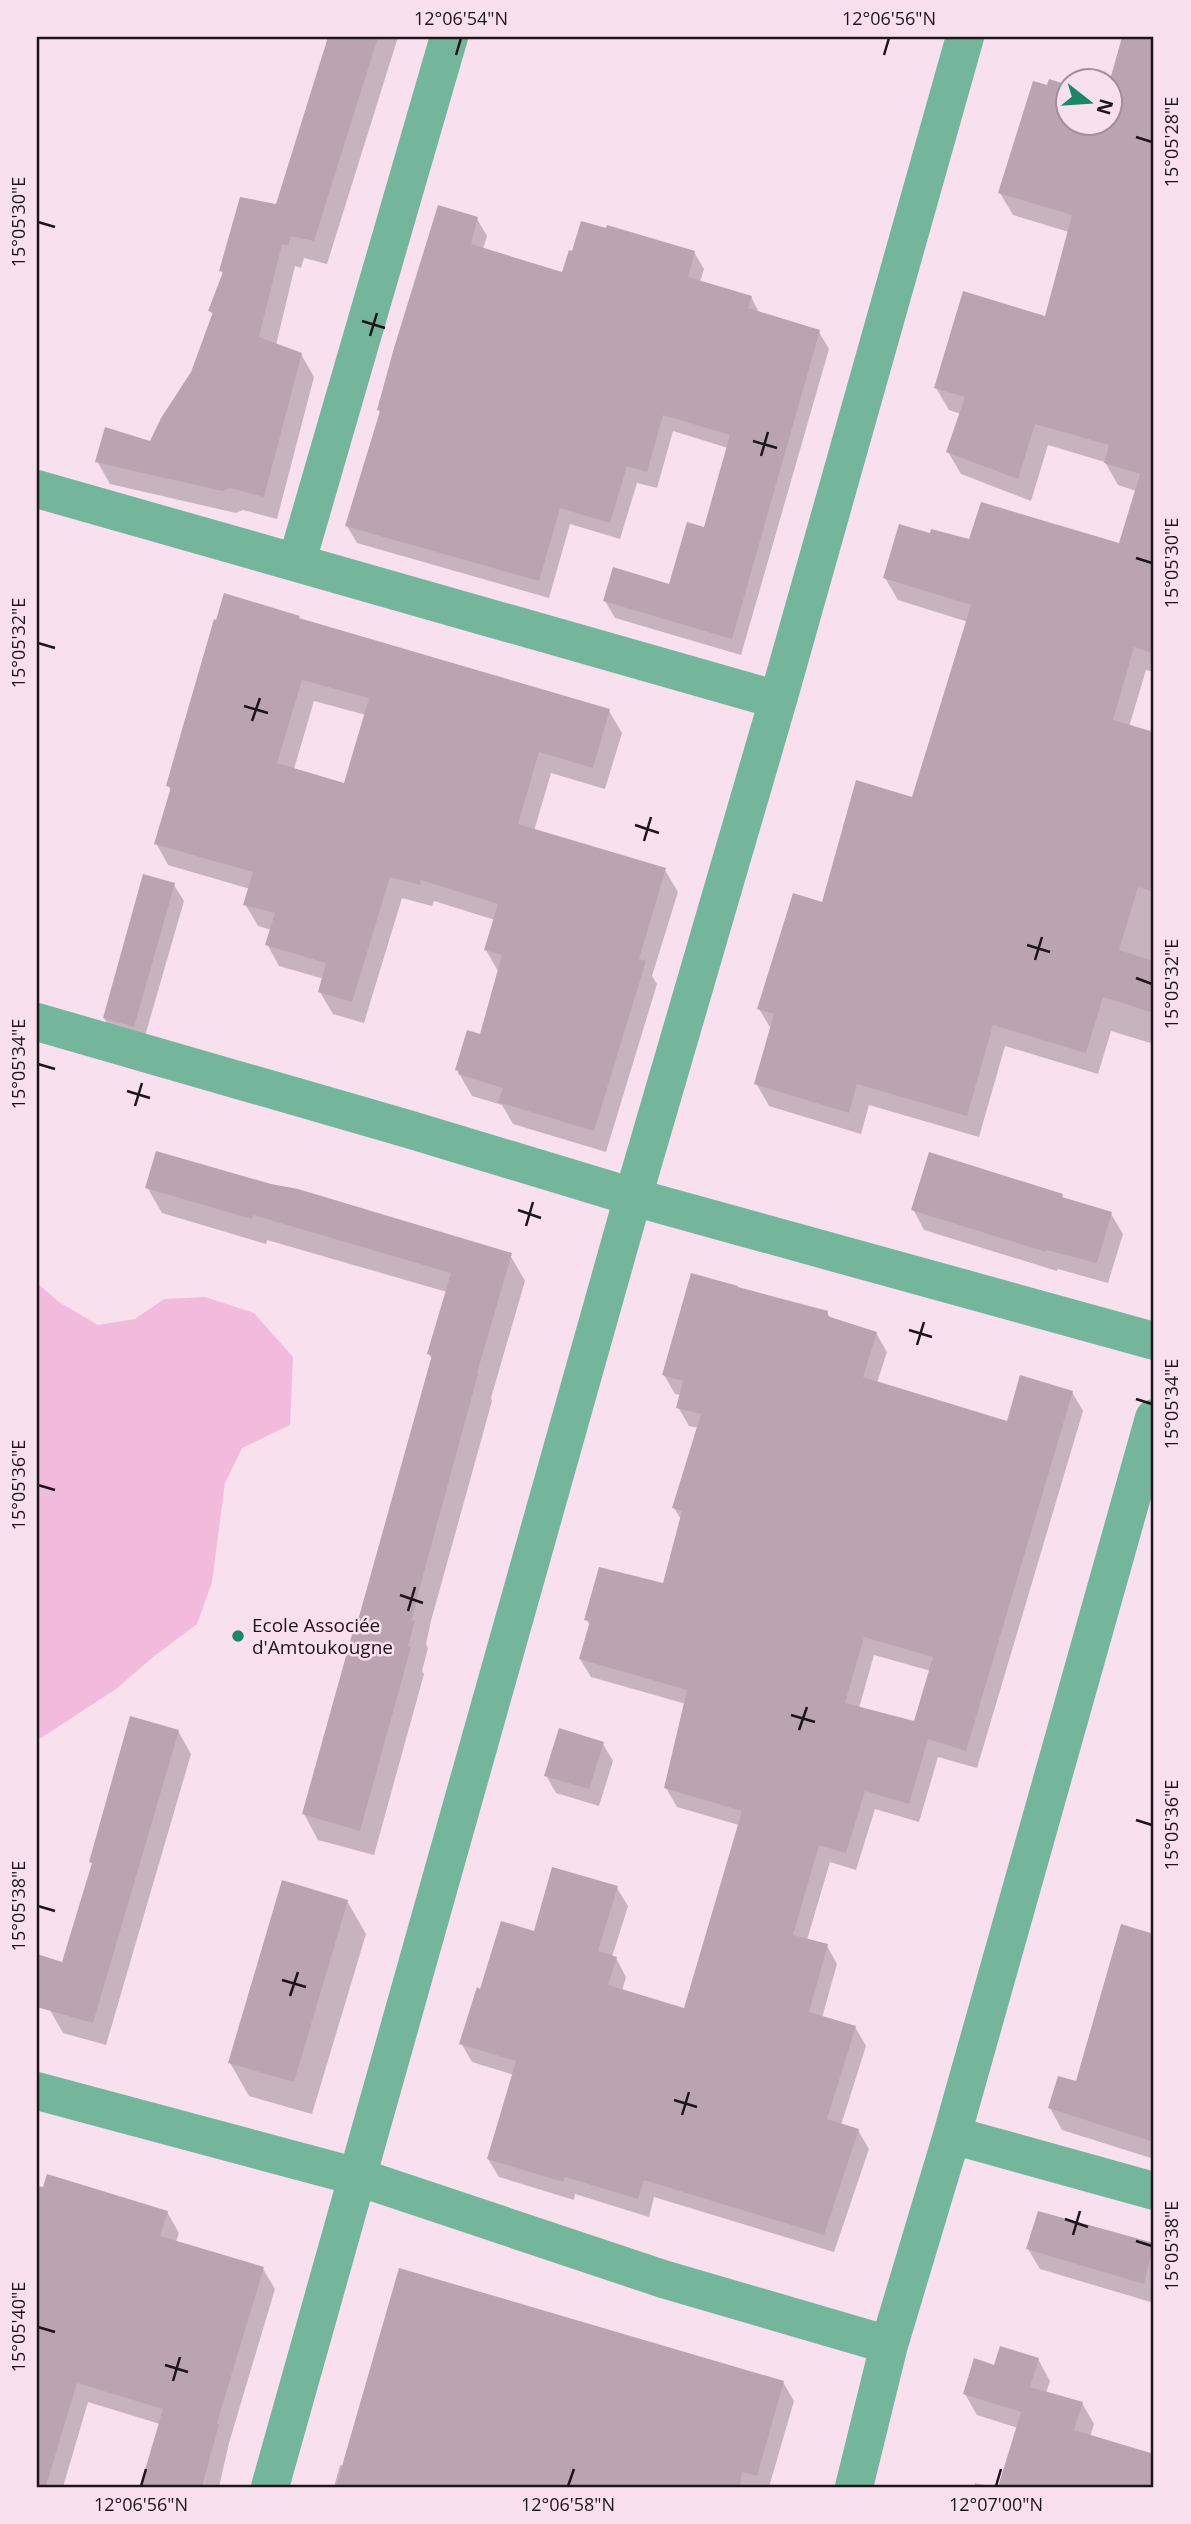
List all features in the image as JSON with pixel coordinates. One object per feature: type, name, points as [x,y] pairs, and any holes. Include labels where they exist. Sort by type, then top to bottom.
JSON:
[{"type":"street","points":[[297,561],[449,37]]},
{"type":"street","points":[[270,2487],[633,1196],[778,700],[965,37]]},
{"type":"street","points":[[37,489],[778,700]]},
{"type":"street","points":[[37,1022],[633,1196],[1154,1341]]},
{"type":"street","points":[[854,2487],[889,2346],[952,2135],[1154,1418]]},
{"type":"street","points":[[37,2091],[358,2177],[663,2279],[889,2346]]},
{"type":"street","points":[[952,2135],[1154,2191]]},
{"type":"shaded area","points":[[37,1283],[59,1302],[98,1325],[135,1319],[164,1299],[205,1297],[254,1313],[293,1357],[290,1425],[242,1448],[225,1483],[212,1582],[197,1624],[116,1689],[41,1738],[37,1737]]},
{"type":"building","points":[[328,37],[378,37],[314,241],[291,236],[288,246],[282,244],[259,337],[302,353],[264,497],[230,488],[222,491],[95,462],[105,427],[150,441],[161,418],[191,372],[213,312],[208,311],[223,272],[219,271],[240,197],[276,204]]},
{"type":"building","points":[[1122,37],[1154,37],[1154,654],[1134,647],[1113,720],[1154,732],[1154,892],[1138,887],[1119,950],[1154,961],[1154,1013],[1103,997],[1086,1053],[993,1025],[967,1116],[857,1084],[849,1113],[754,1084],[774,1014],[757,1009],[793,893],[822,902],[856,780],[912,797],[971,605],[883,578],[899,524],[930,533],[931,529],[969,539],[981,502],[1119,543],[1140,474],[1104,463],[1109,445],[1035,424],[1018,479],[946,452],[965,397],[934,388],[963,291],[1045,316],[1072,215],[998,193],[1033,81],[1047,85],[1049,79],[1054,81],[1054,136],[1124,136],[1124,66],[1114,66]]},
{"type":"building","points":[[438,205],[478,217],[471,244],[562,272],[581,221],[606,228],[607,225],[695,251],[688,277],[752,296],[748,308],[820,330],[732,639],[603,601],[613,567],[669,584],[687,522],[704,527],[730,435],[663,415],[647,472],[627,466],[610,523],[560,508],[539,581],[345,526],[380,411],[377,410],[394,348]]},
{"type":"building","points":[[224,593],[300,616],[299,618],[610,709],[593,768],[539,752],[518,824],[666,868],[639,959],[646,961],[594,1131],[498,1102],[503,1088],[458,1074],[459,1071],[455,1070],[467,1030],[480,1034],[502,955],[484,950],[498,904],[421,880],[420,885],[390,877],[352,1002],[318,992],[326,963],[265,945],[275,913],[243,905],[253,872],[154,844],[171,787],[166,786],[214,619],[216,620]],"holes":[[[302,680],[369,698],[344,783],[277,763]]]},
{"type":"building","points":[[143,874],[175,883],[134,1027],[103,1018]]},
{"type":"building","points":[[156,1151],[271,1184],[298,1189],[512,1253],[418,1594],[412,1620],[415,1621],[408,1646],[411,1647],[360,1831],[302,1814],[432,1355],[427,1354],[451,1273],[253,1215],[252,1219],[145,1188]]},
{"type":"building","points":[[929,1152],[1112,1212],[1097,1263],[1046,1252],[911,1210]]},
{"type":"building","points":[[691,1273],[828,1311],[827,1316],[877,1332],[863,1377],[1007,1421],[1020,1375],[1073,1391],[966,1751],[928,1739],[909,1804],[865,1791],[846,1853],[819,1845],[793,1935],[828,1944],[809,2012],[856,2026],[827,2119],[859,2129],[824,2235],[644,2180],[638,2199],[565,2177],[563,2182],[487,2159],[516,2061],[459,2044],[477,1987],[480,1989],[501,1921],[534,1931],[552,1867],[618,1886],[598,1951],[617,1957],[608,1985],[684,2008],[742,1811],[664,1788],[687,1690],[579,1659],[590,1621],[584,1620],[599,1567],[663,1583],[682,1511],[672,1508],[701,1414],[676,1408],[683,1381],[662,1375]],"holes":[[[864,1637],[933,1657],[914,1721],[845,1703]]]},
{"type":"building","points":[[130,1716],[179,1730],[93,2023],[37,2007],[37,1954],[62,1962],[92,1863],[89,1862]]},
{"type":"building","points":[[559,1728],[604,1742],[589,1789],[544,1776]]},
{"type":"building","points":[[282,1880],[348,1900],[294,2082],[228,2063]]},
{"type":"building","points":[[1121,1924],[1154,1934],[1154,2142],[1048,2108],[1058,2076],[1076,2081]]},
{"type":"building","points":[[47,2174],[168,2211],[160,2236],[264,2267],[217,2423],[219,2424],[202,2487],[140,2487],[163,2409],[77,2383],[46,2486],[37,2484],[37,2186],[43,2187]]},
{"type":"building","points":[[1038,2211],[1154,2243],[1144,2284],[1026,2249]]},
{"type":"building","points":[[399,2268],[784,2381],[757,2476],[742,2472],[740,2487],[336,2487]]},
{"type":"building","points":[[1000,2346],[1039,2358],[1030,2387],[1083,2402],[1074,2430],[1154,2454],[1154,2487],[998,2487],[1021,2412],[963,2394],[974,2358],[994,2365]]},
{"type":"place","name":"Ecole Associée d'Amtoukougne","points":[[238,1636]]}]
